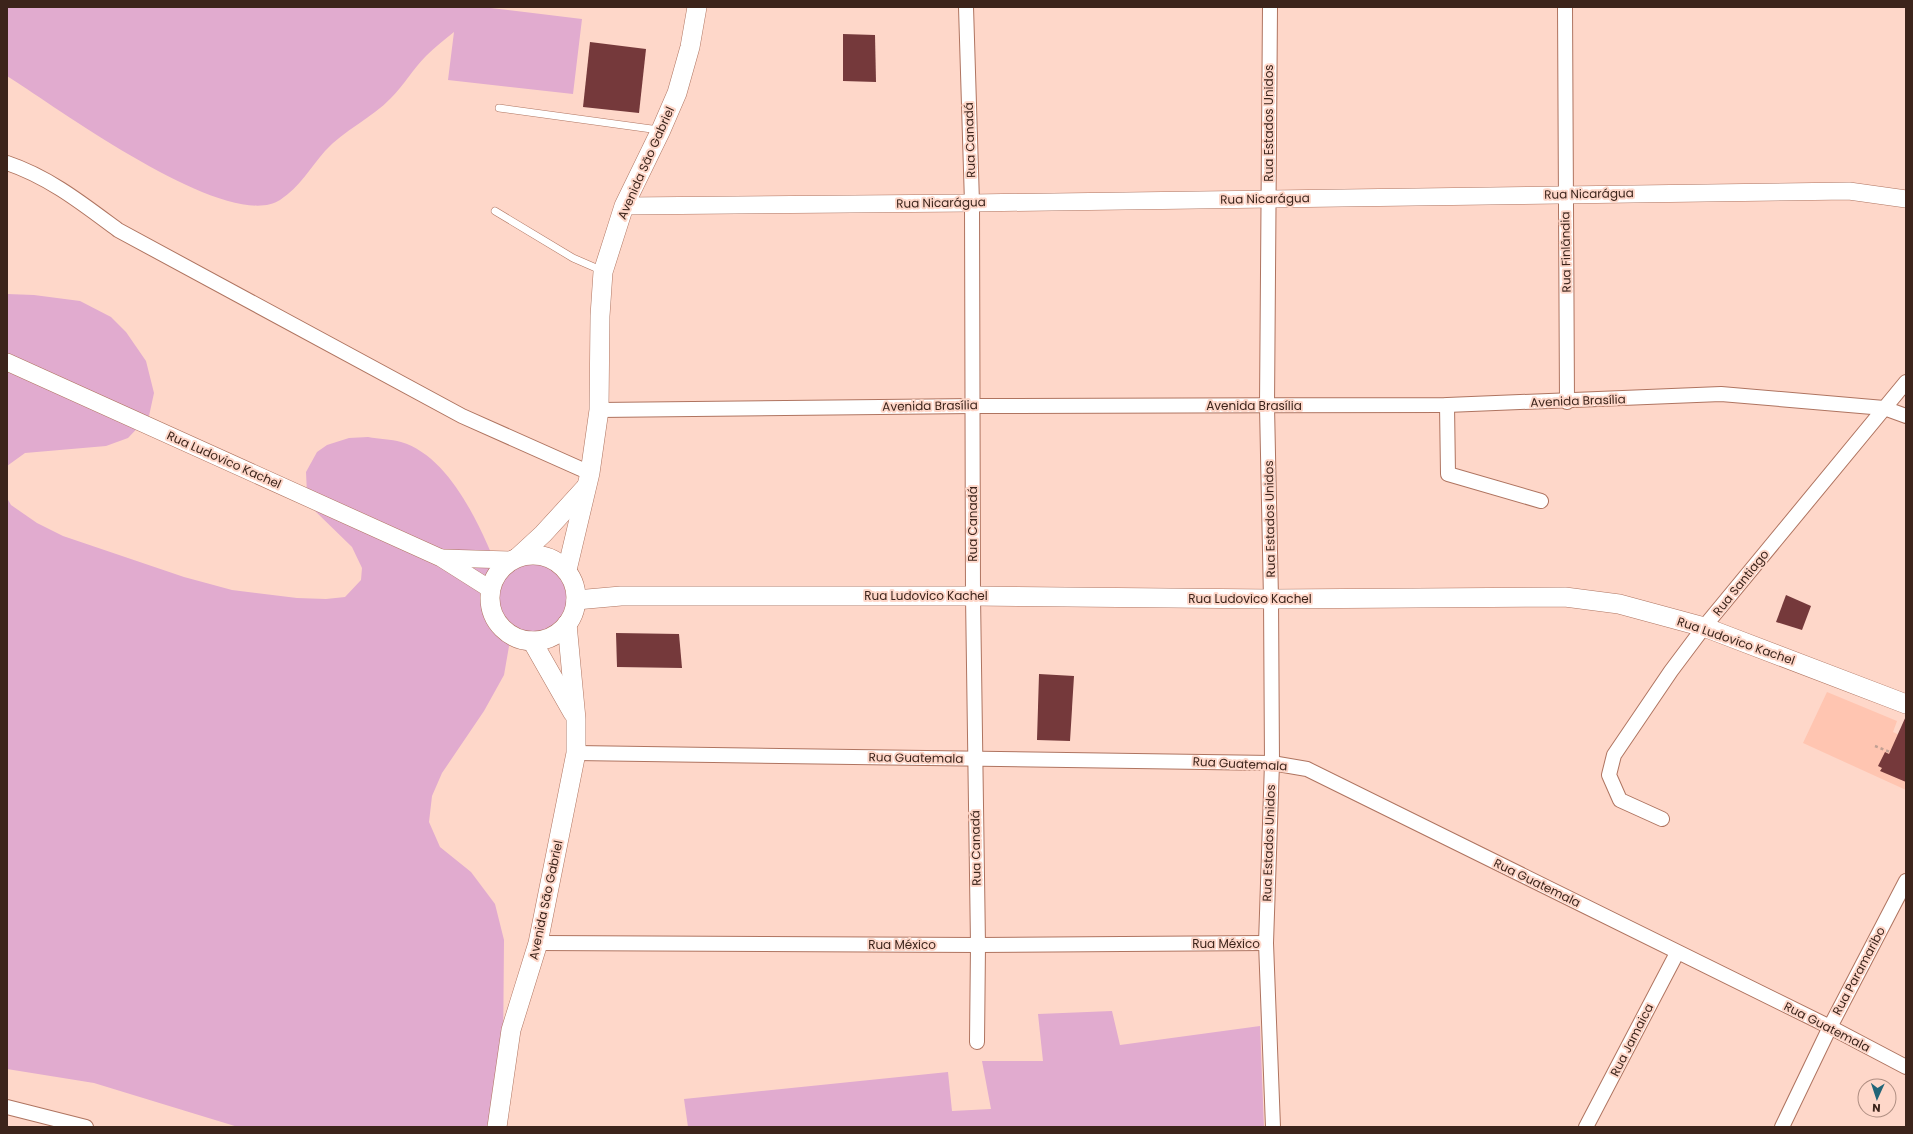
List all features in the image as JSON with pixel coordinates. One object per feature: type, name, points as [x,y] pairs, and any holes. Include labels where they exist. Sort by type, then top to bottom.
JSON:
[{"type":"main road","name":"Avenida São Gabriel","points":[[567,570],[589,480],[599,410],[600,316],[603,272],[624,206],[661,130],[677,93],[690,47],[697,7]]},
{"type":"main road","points":[[514,558],[535,554],[553,559],[567,570],[576,589],[574,613],[567,624],[552,637],[532,641],[517,638],[504,630],[495,618],[492,611],[490,604],[490,589],[494,578],[502,567],[543,534],[589,480]]},
{"type":"main road","name":"Rua Ludovico Kachel","points":[[576,600],[621,596],[973,596],[1271,599],[1565,597],[1619,604],[1704,627],[1906,704]]},
{"type":"main road","name":"Avenida São Gabriel","points":[[497,1127],[511,1030],[538,943],[576,754],[576,719],[567,624]]},
{"type":"main road","name":"Avenida São Gabriel","points":[[532,641],[576,719]]},
{"type":"street","name":"Rua Canadá","points":[[966,7],[972,203],[974,406],[973,596],[978,945],[977,1042]]},
{"type":"street","name":"Rua Estados Unidos","points":[[1270,7],[1267,406],[1271,599],[1272,763],[1266,943],[1274,1127]]},
{"type":"street","name":"Rua Finlândia","points":[[1564,7],[1567,402]]},
{"type":"street","points":[[7,163],[28,170],[68,193],[118,230],[462,416],[589,480]]},
{"type":"street","name":"Rua Nicarágua","points":[[624,206],[972,203],[1849,191],[1906,199]]},
{"type":"street","name":"Rua Ludovico Kachel","points":[[7,362],[441,558],[490,589]]},
{"type":"street","name":"Rua Santiago","points":[[1662,819],[1620,800],[1609,775],[1614,756],[1671,671],[1704,627],[1906,382]]},
{"type":"street","name":"Avenida Brasília","points":[[599,410],[974,406],[1446,405],[1567,402],[1721,394],[1884,408],[1906,416]]},
{"type":"street","points":[[1446,405],[1448,474],[1541,501]]},
{"type":"street","name":"Rua Ludovico Kachel","points":[[441,558],[514,558]]},
{"type":"street","name":"Rua Guatemala","points":[[576,754],[1272,763],[1307,769],[1830,1027],[1906,1067]]},
{"type":"street","name":"Rua Paramaribo","points":[[1782,1127],[1830,1027],[1906,881]]},
{"type":"street","name":"Rua México","points":[[538,943],[978,945],[1266,943]]},
{"type":"street","name":"Rua Jamaica","points":[[1586,1127],[1677,952]]},
{"type":"street","points":[[7,1107],[86,1127]]},
{"type":"lane","points":[[499,108],[661,130]]},
{"type":"lane","points":[[495,211],[573,258],[603,272]]},
{"type":"path","points":[[1875,746],[1890,752]]},
{"type":"shaded area","points":[[7,7],[482,7],[582,19],[573,94],[448,80],[454,32],[426,56],[396,93],[383,105],[325,151],[299,183],[287,195],[280,200],[255,206],[222,199],[183,184],[142,162],[101,137],[7,76]]},
{"type":"shaded area","points":[[7,294],[34,295],[80,301],[111,317],[126,332],[146,361],[154,393],[149,416],[128,438],[106,446],[25,453],[7,466]]},
{"type":"shaded area","points":[[368,437],[401,442],[419,450],[436,463],[450,479],[475,518],[501,577],[518,563],[532,559],[545,561],[557,568],[565,578],[570,591],[570,605],[564,618],[552,630],[542,634],[532,635],[512,629],[504,675],[484,711],[442,773],[432,796],[429,822],[440,847],[471,872],[495,904],[504,940],[503,1058],[491,1120],[486,1127],[238,1127],[94,1083],[7,1069],[7,498],[11,505],[37,523],[63,536],[184,577],[232,590],[297,598],[326,599],[345,597],[361,580],[362,568],[352,547],[314,510],[307,494],[306,472],[317,452],[327,445],[349,438]]},
{"type":"shaded area","points":[[1827,692],[1897,721],[1893,732],[1906,738],[1906,790],[1803,743]]},
{"type":"shaded area","points":[[1112,1011],[1120,1045],[1260,1026],[1264,1127],[688,1127],[684,1099],[948,1072],[952,1111],[991,1109],[982,1061],[1043,1061],[1038,1014]]},
{"type":"building","points":[[843,34],[875,35],[876,82],[843,81]]},
{"type":"building","points":[[590,42],[646,49],[639,113],[583,107]]},
{"type":"building","points":[[1786,595],[1811,606],[1802,630],[1776,622]]},
{"type":"building","points":[[616,633],[679,634],[682,668],[617,667]]},
{"type":"building","points":[[1039,674],[1074,676],[1070,741],[1037,740]]},
{"type":"building","points":[[1906,716],[1906,782],[1880,771],[1882,768],[1878,766],[1885,752],[1889,754]]}]
